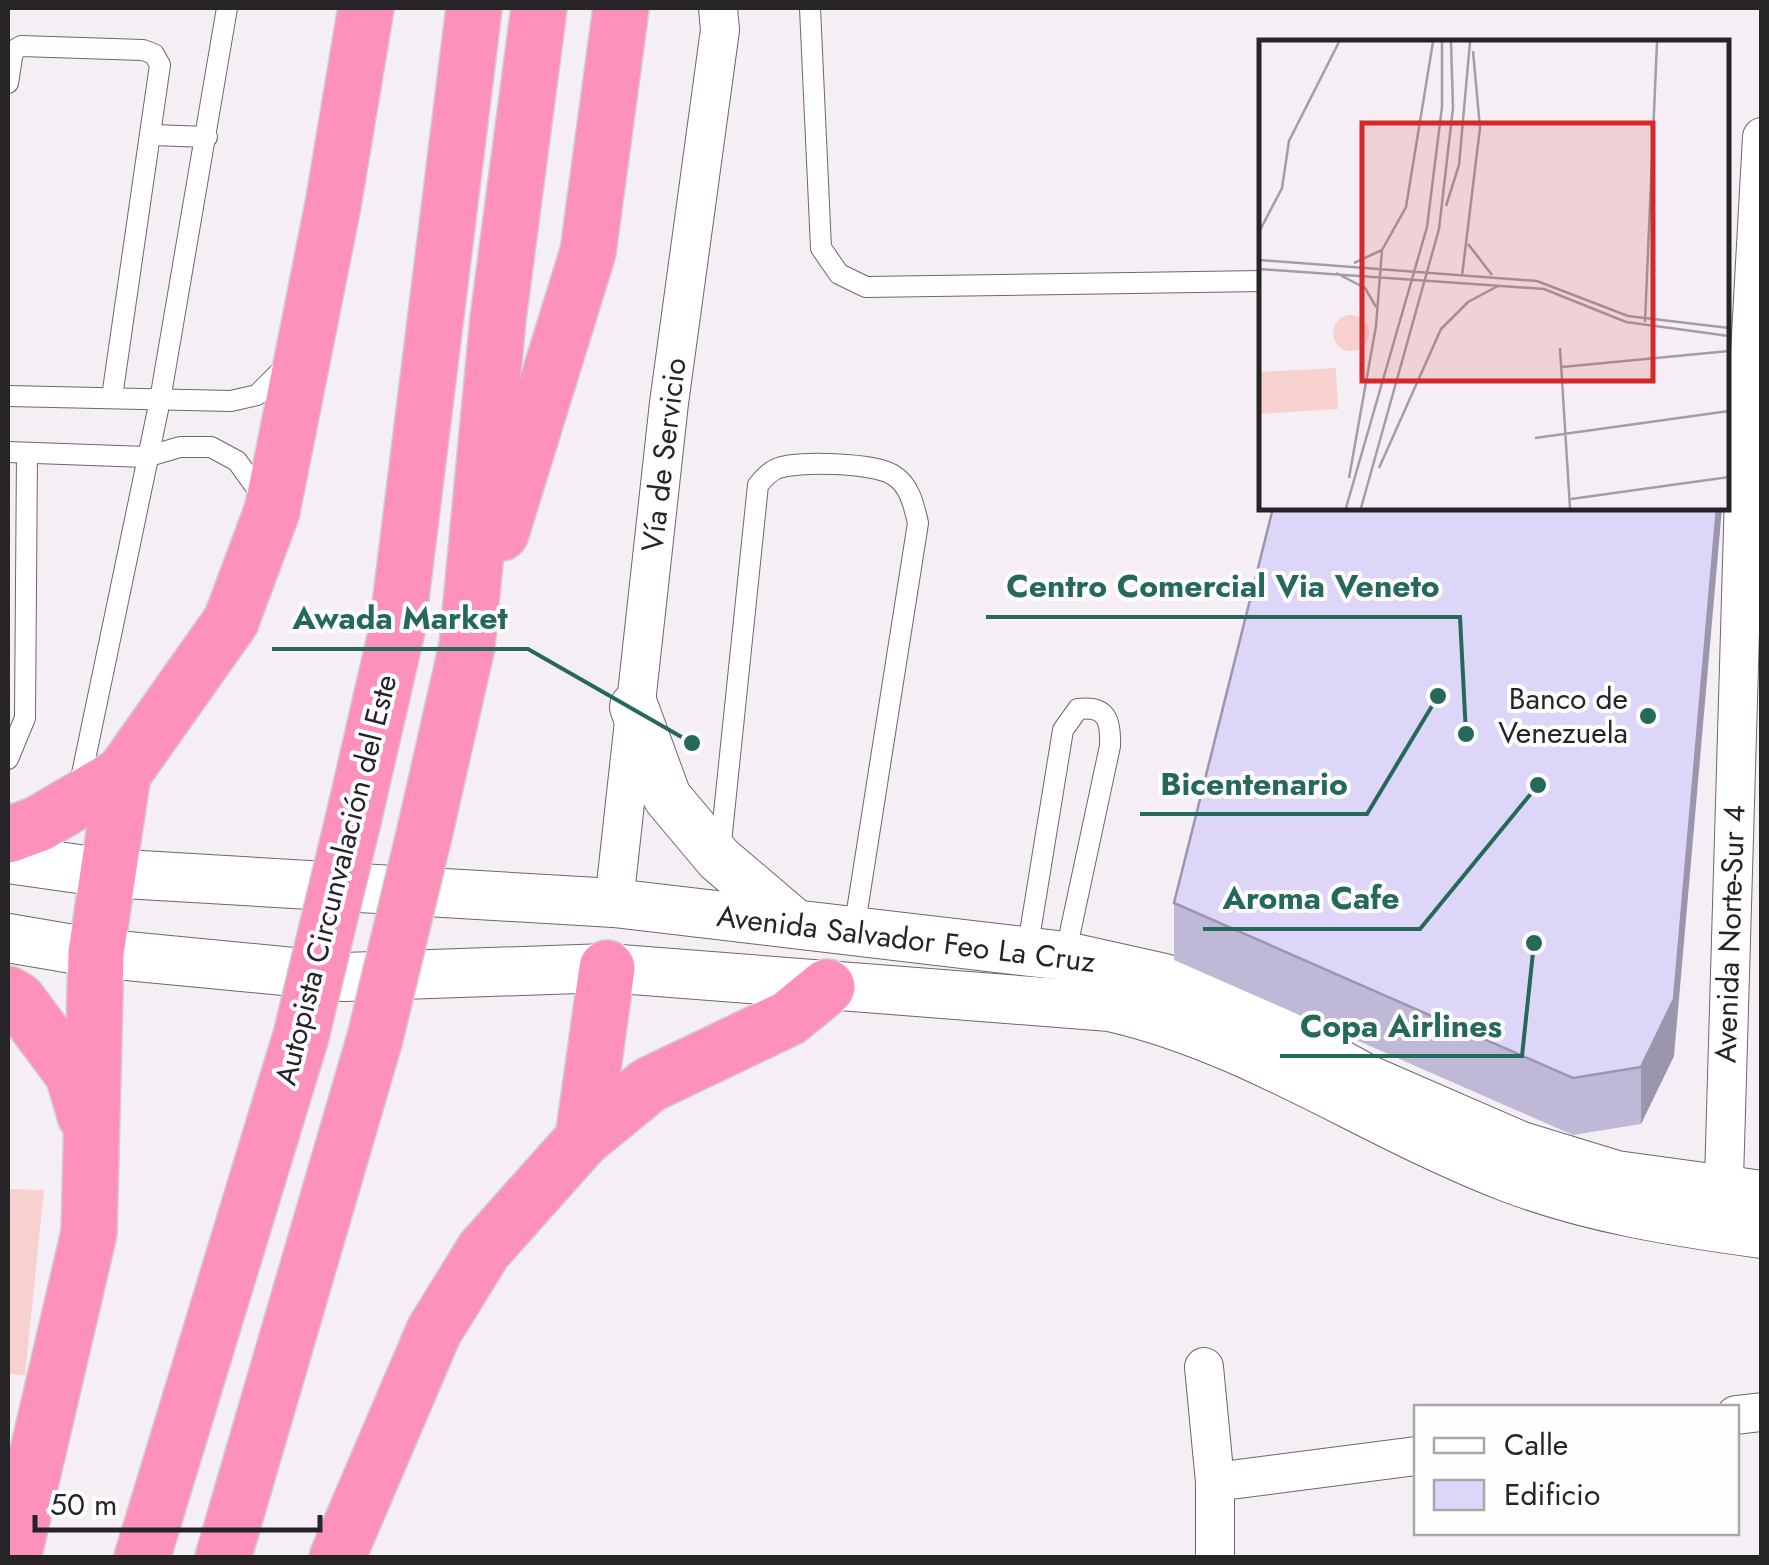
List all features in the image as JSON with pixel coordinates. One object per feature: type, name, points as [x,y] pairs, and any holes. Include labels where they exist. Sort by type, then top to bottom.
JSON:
[{"type":"highway","points":[[8,835],[123,774],[232,621],[272,511],[306,346],[366,8]]},
{"type":"highway","name":"Autopista Circunvalación del Este","points":[[142,1558],[301,1036],[397,630],[474,8]]},
{"type":"highway","points":[[467,646],[498,319],[538,8]]},
{"type":"highway","points":[[223,1558],[375,1038],[467,646],[588,252],[621,8]]},
{"type":"highway","points":[[13,1558],[90,1234],[96,953],[123,774]]},
{"type":"highway","points":[[583,1139],[607,968]]},
{"type":"highway","points":[[337,1558],[434,1331],[484,1250],[583,1139],[649,1085],[789,1018],[827,986]]},
{"type":"highway","points":[[8,994],[73,1074],[92,1142]]},
{"type":"street","name":"Vía de Servicio","points":[[614,903],[669,403],[720,30],[718,8]]},
{"type":"street","name":"Avenida Norte-Sur 4","points":[[1742,1212],[1736,480],[1762,137]]},
{"type":"street","points":[[634,707],[668,797],[719,859],[792,922]]},
{"type":"street","name":"Avenida Salvador Feo La Cruz","points":[[8,859],[107,873],[614,903],[1046,954],[1164,978],[1220,999],[1369,1080],[1520,1146],[1742,1212]]},
{"type":"street","points":[[607,968],[614,903]]},
{"type":"street","name":"Avenida Salvador Feo La Cruz","points":[[8,938],[96,953],[345,977],[607,968],[1110,1007],[1174,1021],[1507,1177],[1606,1210],[1742,1212]]},
{"type":"street","points":[[1204,1367],[1215,1482],[1215,1558]]},
{"type":"street","points":[[1215,1482],[1414,1456]]},
{"type":"lane","points":[[77,800],[160,400],[226,8]]},
{"type":"lane","points":[[810,8],[821,248],[839,274],[866,287],[1259,281]]},
{"type":"lane","points":[[8,83],[12,51],[21,46],[143,50],[154,54],[160,64],[153,134],[112,397]]},
{"type":"lane","points":[[153,134],[207,137]]},
{"type":"lane","points":[[8,396],[231,401],[257,395],[306,346]]},
{"type":"lane","points":[[8,760],[25,718],[17,453],[146,457],[180,446],[211,446],[237,461],[272,511]]},
{"type":"lane","points":[[719,859],[758,485],[776,469],[796,465],[876,468],[893,474],[912,500],[918,523],[854,930]]},
{"type":"lane","points":[[1094,707],[1105,713],[1111,726],[1110,746],[1046,954],[1063,730],[1078,709],[1094,707]]},
{"type":"shaded area","points":[[8,1189],[44,1190],[25,1375],[8,1374]]},
{"type":"building","points":[[1272,510],[1717,510],[1674,999],[1641,1067],[1573,1078],[1174,903]]},
{"type":"place","name":"Bicentenario","points":[[1438,696]]},
{"type":"place","name":"Banco de Venezuela","points":[[1648,716]]},
{"type":"place","name":"Centro Comercial Via Veneto","points":[[1466,734]]},
{"type":"place","name":"Awada Market","points":[[692,743]]},
{"type":"place","name":"Aroma Cafe","points":[[1538,785]]},
{"type":"place","name":"Copa Airlines","points":[[1534,943]]}]
